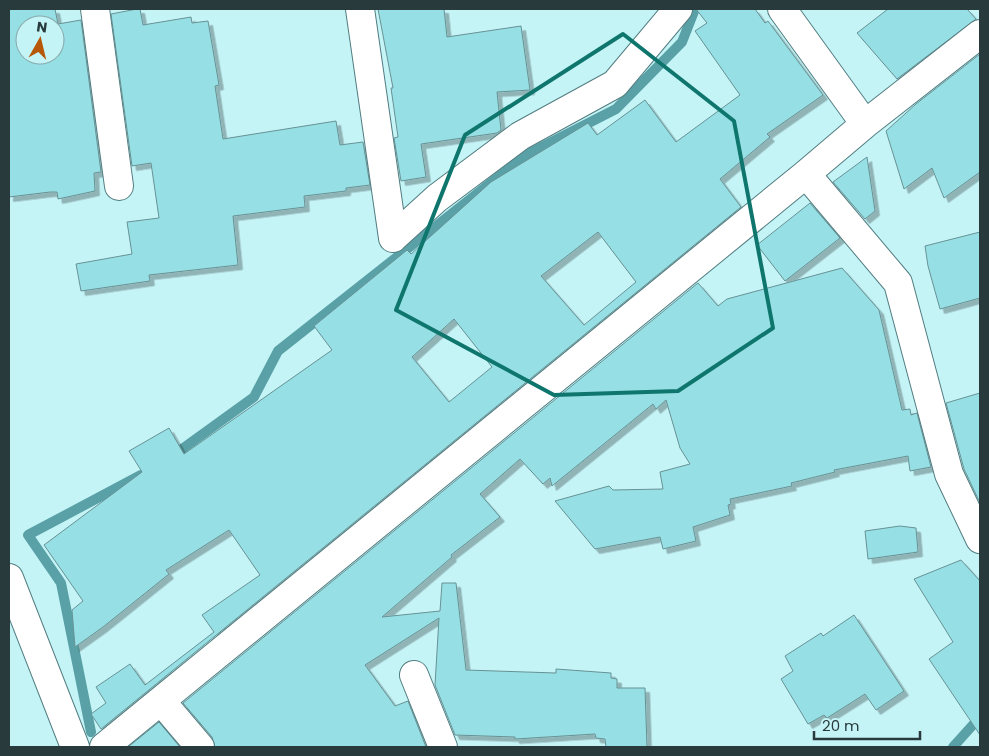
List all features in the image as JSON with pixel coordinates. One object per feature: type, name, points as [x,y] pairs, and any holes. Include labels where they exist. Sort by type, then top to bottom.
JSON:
[{"type":"street","points":[[95,9],[119,186]]},
{"type":"street","points":[[360,9],[393,238],[437,198],[520,136],[615,84],[678,9]]},
{"type":"street","points":[[782,9],[864,124]]},
{"type":"street","points":[[104,747],[806,174],[864,124],[980,34]]},
{"type":"street","points":[[806,174],[898,282],[949,474],[980,539]]},
{"type":"street","points":[[9,578],[75,747]]},
{"type":"street","points":[[414,675],[443,747]]},
{"type":"street","points":[[161,700],[200,747]]},
{"type":"highlighted area","points":[[623,34],[734,121],[773,328],[678,391],[554,395],[396,310],[465,135]]},
{"type":"building","points":[[9,9],[55,9],[56,15],[15,15],[15,65],[65,65],[65,23],[81,20],[101,172],[94,173],[95,191],[58,199],[57,192],[9,197]]},
{"type":"building","points":[[140,9],[143,25],[191,17],[192,23],[208,21],[219,85],[215,86],[223,139],[336,121],[340,145],[363,142],[370,185],[346,188],[346,191],[304,196],[305,207],[233,216],[238,265],[149,275],[150,281],[81,291],[76,264],[132,254],[127,222],[159,218],[151,163],[132,166],[111,14]]},
{"type":"building","points":[[378,9],[444,9],[447,37],[521,26],[530,90],[497,92],[501,130],[497,133],[421,144],[426,177],[401,181],[394,138],[398,137],[391,88],[393,88]]},
{"type":"building","points":[[696,9],[755,9],[765,23],[768,21],[823,95],[767,134],[770,137],[720,179],[741,207],[101,729],[91,714],[106,703],[96,687],[130,664],[145,685],[214,632],[202,615],[260,575],[229,530],[166,570],[169,574],[75,647],[72,610],[83,601],[44,545],[142,472],[129,451],[169,428],[184,454],[332,350],[314,326],[407,250],[411,254],[491,182],[588,123],[597,135],[645,100],[676,142],[740,95],[695,31],[707,23]],"holes":[[[598,232],[636,282],[584,325],[541,276]],[[454,319],[492,367],[449,402],[412,357]]]},
{"type":"building","points":[[888,9],[967,9],[976,19],[897,79],[857,33]]},
{"type":"building","points":[[980,54],[980,172],[944,198],[932,168],[904,189],[886,131],[916,104]]},
{"type":"building","points":[[867,157],[875,211],[865,219],[833,182]]},
{"type":"building","points":[[810,203],[840,238],[785,281],[757,245]]},
{"type":"building","points":[[980,232],[980,298],[940,309],[928,266],[925,246]]},
{"type":"building","points":[[842,268],[879,310],[902,410],[910,409],[911,415],[917,413],[931,467],[910,471],[908,456],[834,470],[835,472],[791,483],[792,486],[730,499],[731,504],[728,505],[730,515],[693,527],[696,541],[663,549],[660,537],[595,549],[555,501],[609,486],[613,490],[663,489],[660,472],[690,464],[680,448],[666,400],[656,409],[653,404],[552,486],[550,478],[543,484],[520,459],[480,494],[500,517],[451,555],[452,557],[382,617],[440,611],[442,583],[456,583],[466,670],[556,673],[556,669],[611,673],[611,678],[617,679],[617,688],[645,688],[647,747],[606,747],[605,739],[596,738],[595,734],[515,739],[515,737],[455,735],[435,685],[439,618],[365,665],[395,706],[408,701],[426,747],[215,747],[212,737],[183,703],[698,283],[718,306],[727,299]]},
{"type":"building","points":[[980,393],[980,503],[964,469],[946,403]]},
{"type":"building","points":[[900,526],[916,528],[918,552],[868,559],[865,531]]},
{"type":"building","points":[[961,560],[980,581],[980,735],[929,659],[953,642],[914,579]]},
{"type":"building","points":[[854,615],[904,691],[876,710],[865,694],[827,718],[824,715],[808,724],[781,679],[793,671],[785,656],[821,633],[823,636]]},
{"type":"building","points":[[159,722],[180,747],[128,747]]},
{"type":"waterway","points":[[171,457],[254,397],[278,351],[526,155],[616,109],[682,42],[695,9]]},
{"type":"waterway","points":[[91,732],[61,583],[28,535],[141,475]]},
{"type":"waterway","points":[[953,747],[980,717]]}]
